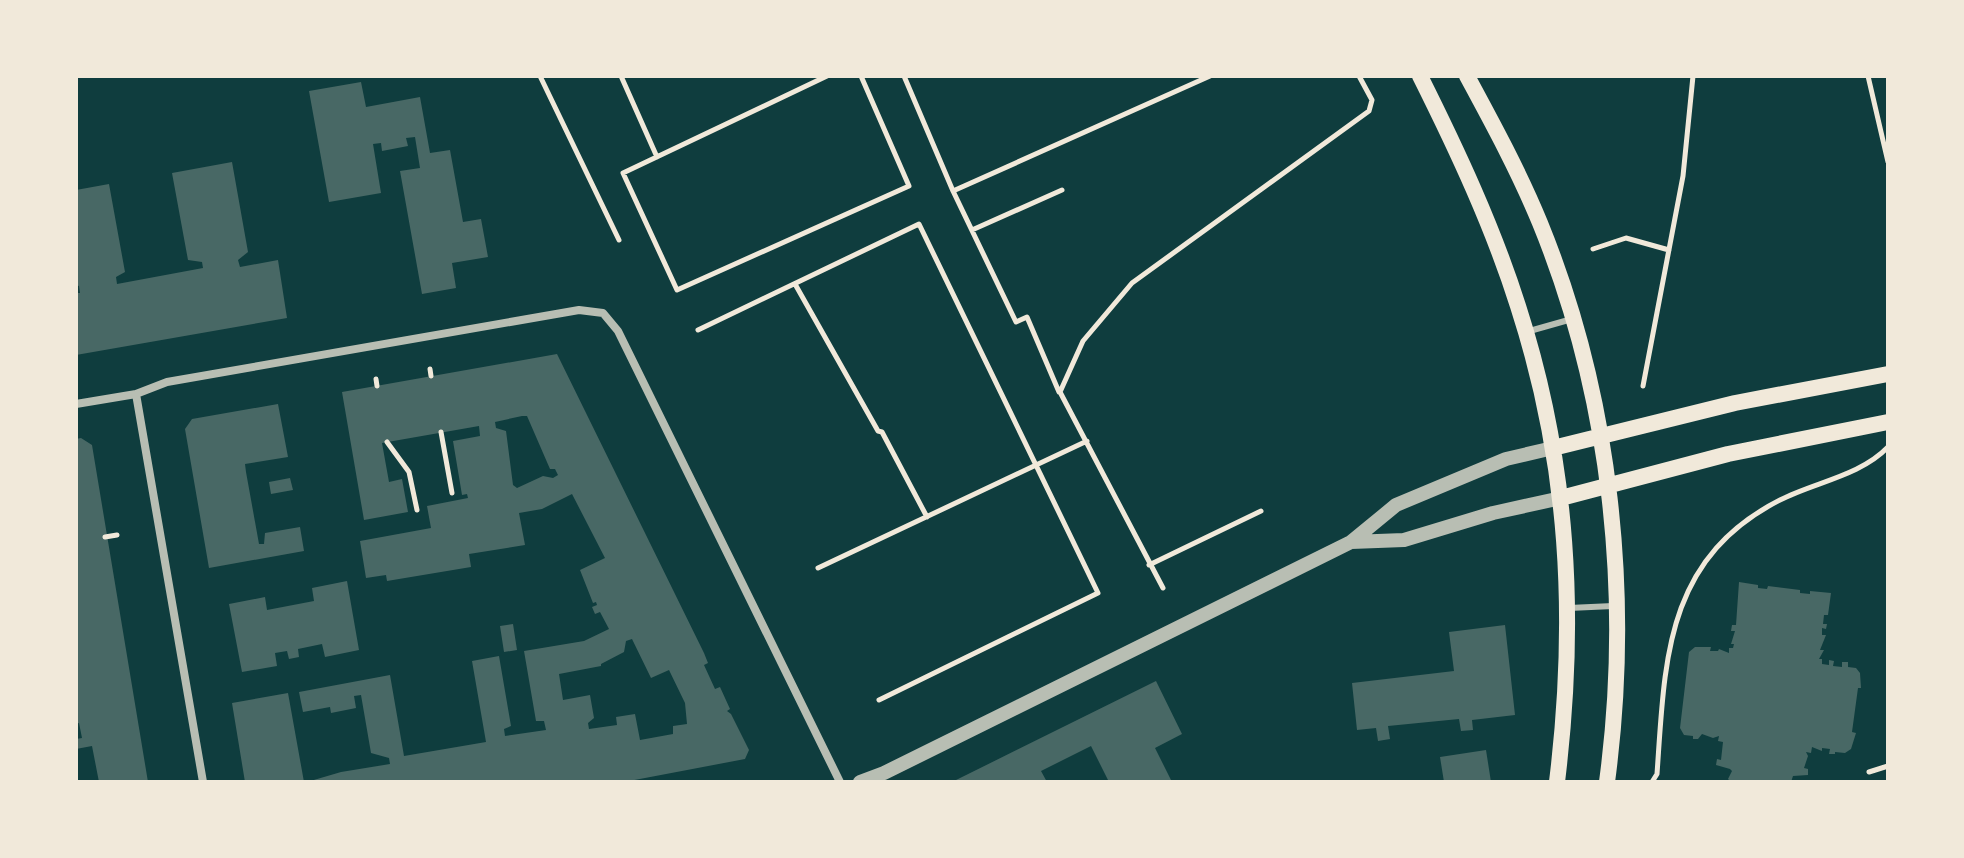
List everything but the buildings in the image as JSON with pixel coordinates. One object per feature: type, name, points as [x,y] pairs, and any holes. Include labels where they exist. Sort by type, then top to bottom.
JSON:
[{"type":"main road","points":[[1420,76],[1488,227],[1526,332],[1553,448],[1561,498],[1569,608],[1565,704],[1557,782]]},
{"type":"main road","points":[[1467,76],[1532,205],[1572,319],[1594,403],[1607,485],[1616,606],[1614,712],[1607,782]]},
{"type":"main road","points":[[1553,448],[1735,403],[1888,374]]},
{"type":"main road","points":[[1561,498],[1757,448],[1888,422]]},
{"type":"street","points":[[76,404],[136,394],[167,382],[445,331],[579,310],[603,313],[618,331],[840,782]]},
{"type":"street","points":[[136,394],[203,782]]},
{"type":"street","points":[[860,782],[884,773],[1351,542],[1396,505],[1506,459],[1553,448]]},
{"type":"street","points":[[1351,542],[1404,540],[1493,513],[1561,498]]},
{"type":"lane","points":[[1526,332],[1572,319]]},
{"type":"lane","points":[[1569,608],[1616,606]]},
{"type":"path","points":[[540,76],[619,240]]},
{"type":"path","points":[[621,76],[657,157]]},
{"type":"path","points":[[827,76],[623,173],[677,290],[909,186],[861,76]]},
{"type":"path","points":[[904,76],[953,191],[1016,322],[1027,317],[1060,392],[1163,588]]},
{"type":"path","points":[[953,191],[1210,76]]},
{"type":"path","points":[[1060,392],[1083,341],[1132,283],[1369,111],[1372,100],[1359,76]]},
{"type":"path","points":[[1643,386],[1683,176],[1693,76]]},
{"type":"path","points":[[1868,76],[1888,162]]},
{"type":"path","points":[[972,230],[1062,190]]},
{"type":"path","points":[[698,330],[919,224],[1098,593],[879,700]]},
{"type":"path","points":[[1593,249],[1626,238],[1669,250]]},
{"type":"path","points":[[795,284],[878,431],[882,432],[927,517]]},
{"type":"path","points":[[441,432],[452,493]]},
{"type":"path","points":[[818,568],[1087,441]]},
{"type":"path","points":[[387,442],[409,472],[417,510]]},
{"type":"path","points":[[1652,782],[1657,774],[1664,672],[1670,641],[1683,603],[1702,569],[1730,536],[1755,516],[1780,500],[1874,461],[1888,447]]},
{"type":"path","points":[[1149,565],[1261,511]]},
{"type":"path","points":[[105,537],[117,535]]},
{"type":"path","points":[[1869,772],[1888,766]]}]
